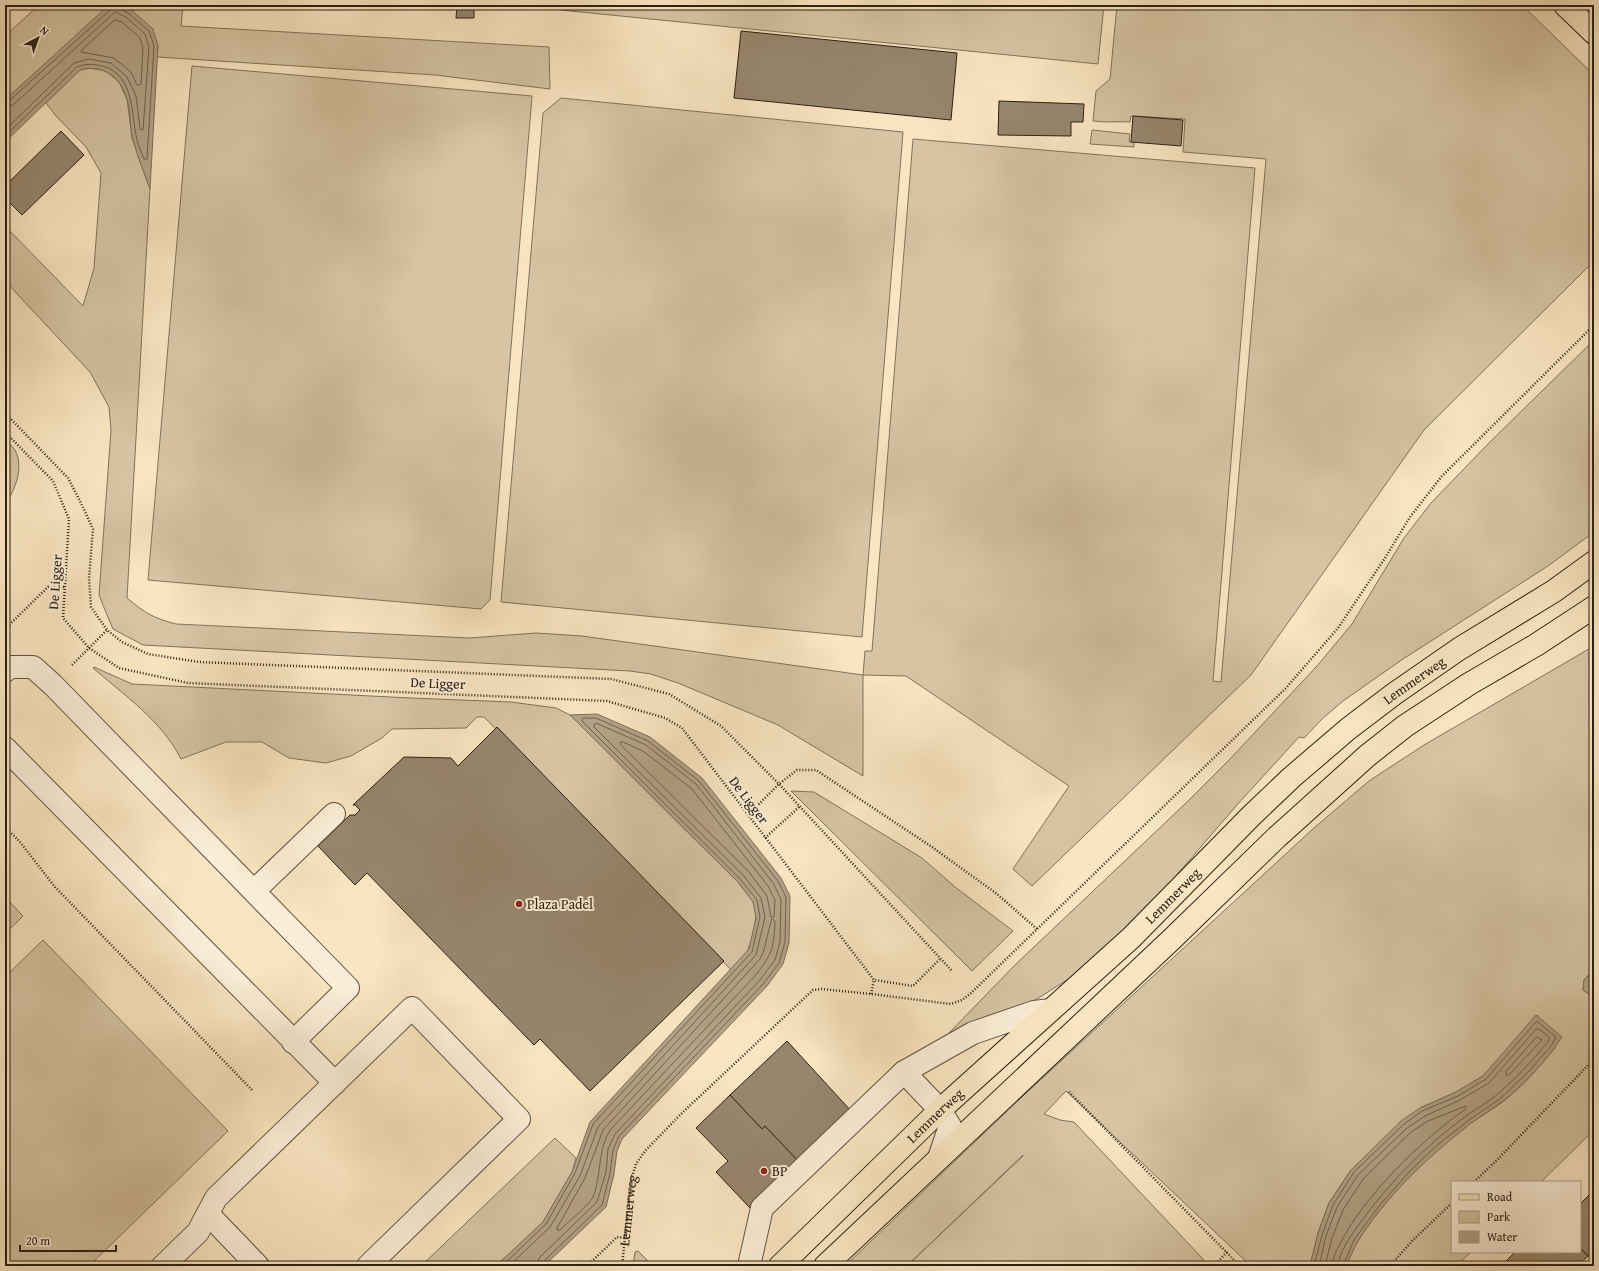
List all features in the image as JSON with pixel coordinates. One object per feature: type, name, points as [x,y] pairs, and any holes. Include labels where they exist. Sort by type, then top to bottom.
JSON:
[{"type":"main road","points":[[1565,5],[1594,33]]},
{"type":"main road","name":"Lemmerweg","points":[[780,1266],[940,1110],[1132,938],[1251,816],[1287,782],[1348,729],[1394,694],[1459,649],[1554,591],[1594,562]]},
{"type":"main road","points":[[825,1266],[1277,838],[1367,756],[1405,726],[1469,684],[1536,645],[1594,607]]},
{"type":"lane","points":[[5,671],[11,667],[33,667],[53,685],[348,988],[293,1042]]},
{"type":"lane","points":[[5,748],[335,1083]]},
{"type":"lane","points":[[254,891],[334,814]]},
{"type":"lane","points":[[163,1266],[198,1232],[216,1198],[412,1008],[519,1119],[368,1266]]},
{"type":"lane","points":[[749,1266],[762,1208],[904,1072],[973,1033],[1034,1012],[1051,1010]]},
{"type":"lane","points":[[904,1072],[940,1110],[950,1126],[939,1158]]},
{"type":"lane","points":[[208,1214],[258,1266]]},
{"type":"path","name":"Lemmerweg","points":[[622,1266],[631,1180],[636,1164],[644,1151],[683,1112],[813,990],[822,989],[951,1004],[962,1000],[1286,688],[1338,628],[1385,558],[1410,517],[1442,476],[1594,325]]},
{"type":"path","name":"De Ligger","points":[[5,413],[68,478],[93,529],[89,578],[91,607],[107,630],[122,642],[148,654],[199,662],[611,678],[669,694],[721,726],[779,784],[952,971]]},
{"type":"path","name":"De Ligger","points":[[5,432],[53,481],[70,519],[63,618],[88,648],[119,668],[188,683],[607,700],[665,718],[682,728],[874,980]]},
{"type":"path","points":[[5,629],[48,587],[65,587]]},
{"type":"path","points":[[53,685],[107,630]]},
{"type":"path","points":[[748,815],[779,784],[797,770],[816,770],[932,847],[997,894],[1037,929]]},
{"type":"path","points":[[765,838],[799,807]]},
{"type":"path","points":[[5,827],[20,842],[55,887],[252,1090]]},
{"type":"path","points":[[871,994],[874,980],[912,986],[940,959]]},
{"type":"path","points":[[1475,1181],[1594,1059]]},
{"type":"path","points":[[1069,1092],[1240,1266]]},
{"type":"path","points":[[1390,1266],[1412,1241],[1451,1204]]},
{"type":"path","points":[[587,1266],[617,1237],[626,1238]]},
{"type":"path","points":[[1214,1266],[1227,1252]]},
{"type":"green space","points":[[39,5],[115,5],[109,6],[5,100],[5,36]]},
{"type":"green space","points":[[120,5],[183,5],[181,26],[549,47],[550,89],[435,75],[157,57],[158,46],[130,9]]},
{"type":"green space","points":[[561,5],[1104,5],[1098,64],[561,10]]},
{"type":"green space","points":[[1117,5],[1522,5],[1594,75],[1594,261],[1424,430],[1251,675],[1032,886],[1013,869],[1069,786],[906,676],[863,675],[865,651],[872,651],[913,139],[1255,168],[1213,681],[1221,682],[1266,159],[1183,152],[1185,119],[1131,116],[1130,122],[1093,121],[1096,91],[1110,79]]},
{"type":"green space","points":[[192,66],[532,96],[490,600],[481,609],[148,580]]},
{"type":"green space","points":[[89,68],[106,71],[119,82],[127,99],[132,138],[150,189],[127,598],[139,608],[161,620],[176,624],[469,638],[536,633],[582,636],[863,675],[863,776],[778,725],[678,683],[651,674],[630,671],[143,645],[113,629],[99,595],[111,430],[109,407],[90,372],[5,281],[5,226],[83,306],[94,268],[101,173],[86,147],[56,116],[46,103],[80,70]]},
{"type":"green space","points":[[561,98],[903,132],[862,637],[501,602],[543,113]]},
{"type":"green space","points":[[1092,130],[1130,134],[1129,142],[1134,142],[1134,147],[1090,144]]},
{"type":"green space","points":[[1594,340],[1594,532],[1548,566],[1403,659],[1343,701],[1322,719],[1304,738],[1299,737],[1236,806],[1175,877],[1138,916],[1081,971],[1032,1002],[949,1033],[1015,965],[1186,803],[1230,759],[1317,666],[1352,624],[1404,538],[1431,503],[1488,444]]},
{"type":"green space","points":[[5,438],[15,450],[18,457],[19,471],[18,478],[5,504]]},
{"type":"green space","points":[[1594,646],[1594,969],[1584,980],[1583,990],[1594,997],[1594,1130],[1542,1181],[1451,1181],[1451,1253],[1470,1253],[1456,1266],[1346,1266],[1356,1244],[1369,1224],[1409,1177],[1439,1149],[1471,1123],[1500,1104],[1518,1089],[1555,1048],[1537,1015],[1483,1076],[1456,1092],[1420,1108],[1351,1170],[1329,1203],[1318,1233],[1310,1266],[1251,1266],[1066,1091],[1044,1114],[1060,1120],[1074,1122],[1203,1259],[1205,1266],[845,1266],[1024,1095],[1314,828],[1369,781],[1424,745]],"holes":[[[1023,1155],[1023,1156],[909,1264]]]},
{"type":"green space","points":[[94,667],[132,684],[511,702],[556,708],[570,715],[738,882],[750,897],[755,910],[754,929],[748,950],[737,976],[484,717],[477,717],[466,728],[392,729],[382,738],[351,756],[326,763],[289,758],[262,742],[226,742],[181,759],[164,733],[142,709],[93,668]]},
{"type":"green space","points":[[791,791],[814,792],[922,858],[955,887],[1013,931],[972,971]]},
{"type":"green space","points":[[5,897],[23,916],[5,934]]},
{"type":"green space","points":[[43,940],[228,1131],[89,1266],[5,1266],[5,977]]},
{"type":"green space","points":[[555,1138],[576,1158],[572,1172],[543,1222],[496,1266],[421,1266]]},
{"type":"green space","points":[[638,1251],[653,1266],[633,1266],[635,1252]]},
{"type":"water","points":[[109,5],[120,5],[130,9],[153,29],[158,46],[150,189],[132,134],[130,114],[124,91],[115,78],[103,70],[80,70],[5,142],[5,100]]},
{"type":"water","points":[[597,714],[650,737],[702,778],[781,878],[790,896],[789,943],[783,964],[767,986],[622,1139],[617,1151],[614,1174],[606,1207],[544,1266],[496,1266],[543,1222],[572,1172],[590,1122],[749,949],[756,918],[753,902],[738,882],[570,715]]},
{"type":"water","points":[[1594,969],[1594,997],[1583,990],[1584,980]]},
{"type":"water","points":[[1536,1015],[1562,1037],[1535,1072],[1511,1095],[1454,1137],[1424,1163],[1395,1192],[1369,1224],[1356,1244],[1346,1266],[1310,1266],[1318,1233],[1329,1203],[1351,1170],[1401,1121],[1420,1108],[1456,1092],[1483,1076]]},
{"type":"building","points":[[457,5],[474,5],[474,18],[456,18]]},
{"type":"building","points":[[741,31],[957,53],[951,120],[734,98]]},
{"type":"building","points":[[999,101],[1084,104],[1083,122],[1071,122],[1071,136],[998,135]]},
{"type":"building","points":[[1133,116],[1183,120],[1181,146],[1131,142]]},
{"type":"building","points":[[61,131],[84,155],[22,215],[5,198],[5,186]]},
{"type":"building","points":[[497,727],[724,961],[590,1091],[540,1039],[534,1045],[367,873],[355,885],[318,846],[350,815],[355,815],[360,810],[353,805],[404,757],[451,758],[458,766]]},
{"type":"building","points":[[787,1041],[863,1124],[805,1178],[730,1095]]},
{"type":"building","points":[[730,1095],[762,1129],[765,1126],[799,1162],[750,1208],[716,1172],[728,1161],[696,1128]]},
{"type":"building","points":[[1594,1190],[1594,1261],[1581,1249],[1581,1203]]},
{"type":"building","points":[[1581,1249],[1588,1256],[1578,1266],[1501,1266],[1514,1253],[1581,1253]]},
{"type":"place","name":"Plaza Padel","points":[[519,904]]},
{"type":"place","name":"BP","points":[[764,1171]]}]
